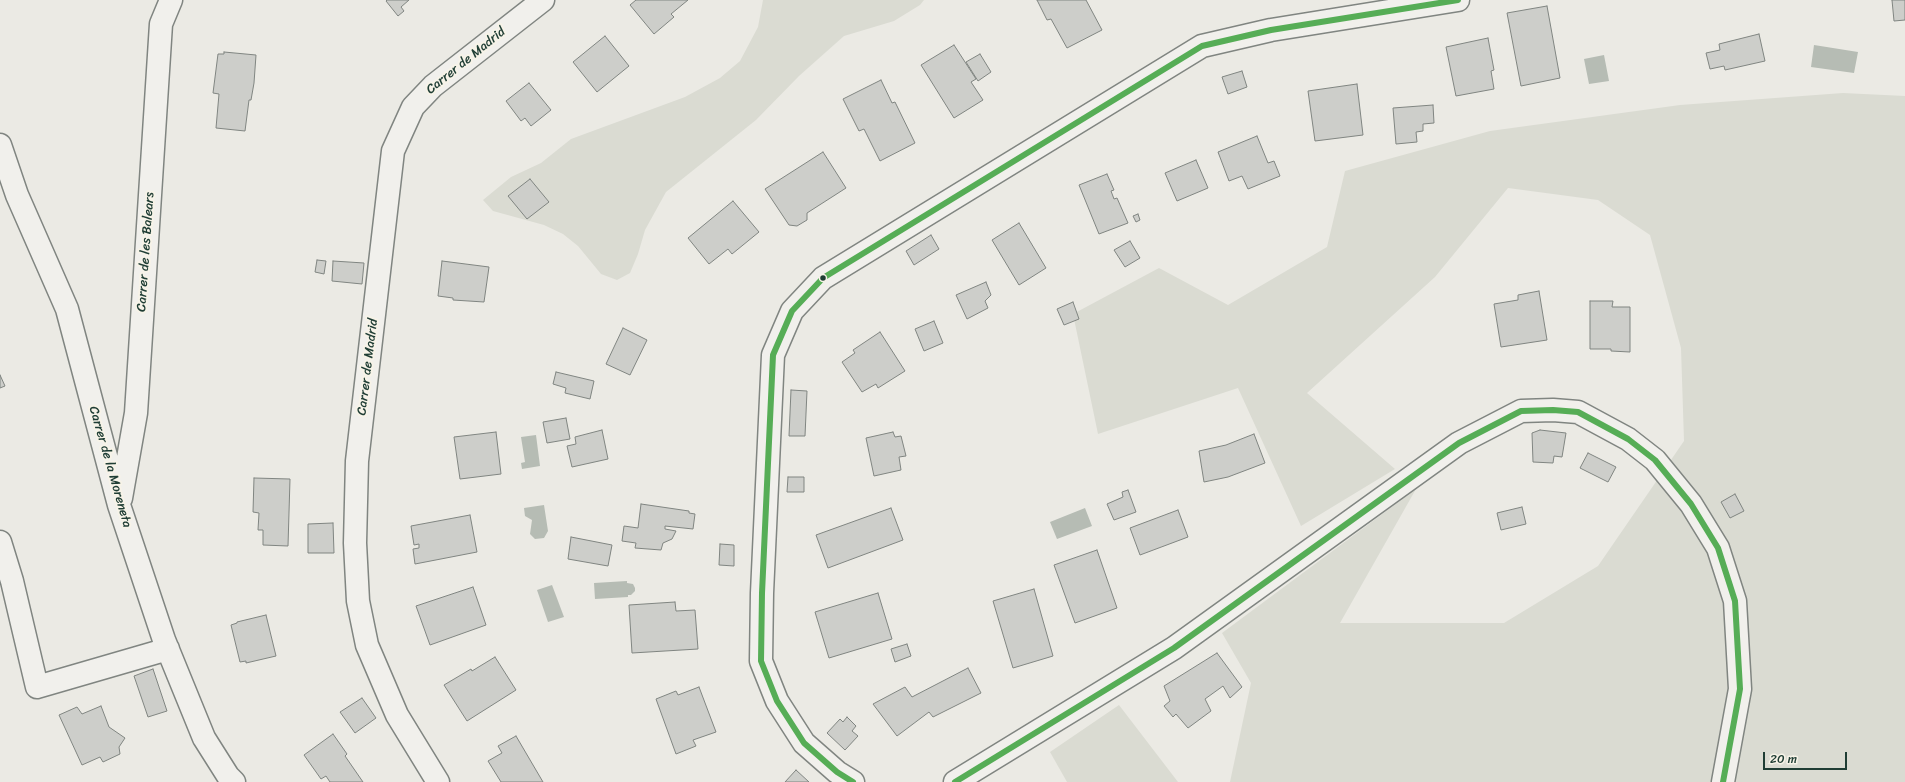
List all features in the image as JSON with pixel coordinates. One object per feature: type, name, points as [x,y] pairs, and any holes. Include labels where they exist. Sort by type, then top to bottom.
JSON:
[{"type":"street","name":"Carrer de les Balears","points":[[119,505],[136,413],[161,24],[171,0]]},
{"type":"street","name":"Carrer de Madrid","points":[[438,782],[397,714],[367,645],[358,601],[355,543],[357,461],[393,151],[413,107],[433,86],[543,0]]},
{"type":"street","points":[[853,782],[837,772],[804,743],[777,701],[761,661],[762,593],[773,355],[792,311],[823,278],[1202,46],[1271,30],[1458,0]]},
{"type":"street","name":"Carrer de la Moreneta","points":[[0,145],[16,195],[67,309],[119,505],[168,649],[204,738],[228,776],[234,782]]},
{"type":"street","points":[[955,782],[1174,648],[1460,443],[1521,411],[1553,410],[1578,412],[1628,439],[1655,460],[1691,504],[1718,548],[1735,601],[1740,689],[1723,782]]},
{"type":"street","points":[[0,542],[12,581],[37,687],[168,649]]},
{"type":"shaded area","points":[[763,0],[924,0],[920,5],[894,21],[844,36],[799,76],[756,120],[666,192],[645,230],[638,254],[630,273],[617,280],[601,274],[578,246],[563,234],[544,225],[493,211],[483,200],[511,177],[541,163],[571,139],[685,97],[720,78],[740,61],[758,27]]},
{"type":"shaded area","points":[[1814,45],[1858,52],[1854,73],[1811,67]]},
{"type":"shaded area","points":[[1604,55],[1609,81],[1589,84],[1584,59]]},
{"type":"shaded area","points":[[1843,93],[1905,96],[1905,782],[1230,782],[1251,683],[1222,633],[1416,489],[1340,623],[1504,623],[1598,566],[1684,441],[1681,348],[1650,235],[1598,200],[1508,188],[1435,277],[1307,393],[1395,469],[1301,526],[1238,388],[1098,434],[1073,314],[1159,268],[1228,305],[1327,247],[1345,171],[1490,131],[1680,105]]},
{"type":"shaded area","points":[[536,435],[540,466],[522,469],[521,463],[525,462],[521,437]]},
{"type":"shaded area","points":[[544,505],[548,531],[544,538],[535,539],[530,534],[532,520],[525,516],[524,508]]},
{"type":"shaded area","points":[[1085,508],[1092,526],[1057,539],[1050,522]]},
{"type":"shaded area","points":[[627,581],[627,583],[633,584],[635,588],[635,591],[631,595],[628,595],[628,597],[595,599],[594,583]]},
{"type":"shaded area","points":[[552,585],[564,617],[548,622],[537,590]]},
{"type":"shaded area","points":[[1119,705],[1178,782],[1067,782],[1050,752]]},
{"type":"building","points":[[409,0],[401,7],[404,11],[398,16],[386,1]]},
{"type":"building","points":[[636,0],[688,0],[671,14],[674,17],[654,34],[630,5]]},
{"type":"building","points":[[1037,0],[1086,0],[1102,30],[1067,48],[1051,19],[1047,20]]},
{"type":"building","points":[[1892,0],[1905,0],[1905,20],[1894,21]]},
{"type":"building","points":[[1547,6],[1560,78],[1521,86],[1507,13]]},
{"type":"building","points":[[1759,34],[1765,61],[1725,70],[1724,66],[1710,69],[1706,53],[1720,50],[1719,44]]},
{"type":"building","points":[[605,36],[629,66],[597,92],[573,62]]},
{"type":"building","points":[[1488,38],[1494,70],[1491,71],[1494,89],[1456,96],[1446,47]]},
{"type":"building","points":[[954,45],[976,79],[971,82],[983,100],[954,118],[921,65]]},
{"type":"building","points":[[224,52],[256,55],[254,83],[251,100],[249,100],[245,131],[216,128],[219,94],[213,93],[218,54],[224,54]]},
{"type":"building","points":[[980,54],[991,72],[978,81],[966,62]]},
{"type":"building","points":[[1242,71],[1247,87],[1228,94],[1222,77]]},
{"type":"building","points":[[881,80],[892,103],[895,102],[915,143],[880,161],[864,129],[859,131],[843,99]]},
{"type":"building","points":[[529,83],[551,110],[531,126],[525,118],[521,121],[506,101]]},
{"type":"building","points":[[1357,84],[1363,135],[1315,141],[1308,91]]},
{"type":"building","points":[[1433,105],[1434,123],[1423,124],[1423,131],[1416,132],[1417,142],[1396,144],[1393,108]]},
{"type":"building","points":[[1257,136],[1268,163],[1274,161],[1280,176],[1248,189],[1242,176],[1229,181],[1218,152]]},
{"type":"building","points":[[823,152],[846,188],[807,213],[807,220],[797,226],[789,225],[765,189]]},
{"type":"building","points":[[1196,160],[1208,188],[1177,201],[1165,173]]},
{"type":"building","points":[[1107,174],[1114,190],[1111,191],[1114,199],[1117,198],[1128,223],[1099,234],[1079,185]]},
{"type":"building","points":[[530,179],[549,202],[527,219],[508,196]]},
{"type":"building","points":[[733,201],[759,232],[732,254],[728,249],[709,264],[688,238]]},
{"type":"building","points":[[1138,214],[1140,220],[1136,222],[1133,216]]},
{"type":"building","points":[[1019,223],[1046,268],[1019,285],[992,240]]},
{"type":"building","points":[[931,235],[939,249],[914,265],[906,251]]},
{"type":"building","points":[[1130,241],[1140,258],[1125,267],[1114,250]]},
{"type":"building","points":[[317,260],[326,261],[324,274],[315,272]]},
{"type":"building","points":[[333,261],[364,263],[362,284],[332,281]]},
{"type":"building","points":[[442,261],[489,267],[484,302],[453,300],[453,298],[438,296]]},
{"type":"building","points":[[986,282],[991,295],[985,301],[988,308],[967,319],[956,295]]},
{"type":"building","points":[[1539,291],[1547,340],[1501,347],[1494,304],[1518,300],[1518,295]]},
{"type":"building","points":[[1590,301],[1613,301],[1612,307],[1630,307],[1630,352],[1611,351],[1611,349],[1590,349]]},
{"type":"building","points":[[1073,302],[1079,319],[1064,325],[1057,309]]},
{"type":"building","points":[[934,321],[943,343],[924,351],[915,329]]},
{"type":"building","points":[[623,328],[647,340],[630,375],[606,364]]},
{"type":"building","points":[[880,332],[905,371],[878,388],[876,384],[862,392],[842,362],[855,353],[853,350]]},
{"type":"building","points":[[556,372],[594,381],[590,399],[565,393],[566,388],[553,384]]},
{"type":"building","points":[[0,375],[5,386],[0,388]]},
{"type":"building","points":[[791,390],[807,391],[805,436],[789,436]]},
{"type":"building","points":[[566,418],[570,439],[547,443],[543,422]]},
{"type":"building","points":[[602,430],[608,459],[572,467],[567,446],[576,444],[575,437]]},
{"type":"building","points":[[1540,430],[1566,433],[1562,457],[1554,456],[1553,463],[1533,462],[1532,433]]},
{"type":"building","points":[[496,432],[501,474],[460,479],[454,437]]},
{"type":"building","points":[[893,432],[895,437],[901,436],[906,456],[899,457],[901,470],[874,476],[866,438]]},
{"type":"building","points":[[1254,434],[1265,463],[1228,477],[1204,482],[1199,451],[1226,445]]},
{"type":"building","points":[[1588,453],[1616,467],[1608,482],[1580,468]]},
{"type":"building","points":[[788,477],[804,477],[804,492],[787,492]]},
{"type":"building","points":[[254,478],[290,479],[288,546],[263,545],[263,530],[258,530],[259,513],[253,512]]},
{"type":"building","points":[[1128,490],[1136,512],[1114,520],[1107,504],[1123,497],[1122,492]]},
{"type":"building","points":[[1735,494],[1744,511],[1730,518],[1721,502]]},
{"type":"building","points":[[641,504],[689,511],[689,513],[695,514],[693,529],[665,526],[665,529],[676,531],[672,539],[663,543],[661,550],[635,548],[636,543],[622,541],[624,526],[638,528]]},
{"type":"building","points":[[1522,507],[1526,524],[1501,530],[1497,513]]},
{"type":"building","points":[[891,508],[903,540],[828,568],[816,535]]},
{"type":"building","points":[[1178,510],[1188,537],[1140,555],[1130,528]]},
{"type":"building","points":[[470,515],[477,552],[415,564],[413,549],[419,548],[419,544],[414,545],[411,526]]},
{"type":"building","points":[[333,523],[334,553],[308,553],[308,524]]},
{"type":"building","points":[[571,537],[612,545],[608,566],[568,559]]},
{"type":"building","points":[[720,544],[734,545],[734,566],[719,565]]},
{"type":"building","points":[[1097,550],[1117,608],[1075,623],[1054,565]]},
{"type":"building","points":[[473,587],[486,625],[430,645],[416,606]]},
{"type":"building","points":[[1034,589],[1053,656],[1013,668],[993,601]]},
{"type":"building","points":[[878,593],[892,639],[829,658],[815,612]]},
{"type":"building","points":[[675,602],[676,611],[695,610],[698,649],[632,653],[629,605]]},
{"type":"building","points":[[266,615],[276,656],[246,663],[246,661],[240,662],[231,625],[237,622]]},
{"type":"building","points":[[907,644],[911,656],[895,662],[891,649]]},
{"type":"building","points":[[1217,653],[1242,687],[1230,698],[1223,686],[1205,699],[1211,711],[1188,728],[1176,714],[1173,717],[1164,706],[1170,701],[1164,686]]},
{"type":"building","points":[[495,657],[516,690],[467,721],[444,685],[471,669],[472,671]]},
{"type":"building","points":[[968,668],[981,693],[933,717],[929,712],[897,736],[873,704],[905,687],[912,697]]},
{"type":"building","points":[[153,669],[167,711],[148,717],[134,676]]},
{"type":"building","points":[[699,687],[716,732],[693,740],[696,746],[676,754],[656,699],[676,691],[678,695]]},
{"type":"building","points":[[362,698],[376,718],[355,733],[340,712]]},
{"type":"building","points":[[101,706],[109,727],[125,738],[119,747],[120,754],[103,762],[100,757],[82,765],[59,715],[77,707],[82,714]]},
{"type":"building","points":[[847,717],[856,726],[852,731],[858,736],[845,750],[827,733],[840,719],[843,722]]},
{"type":"building","points":[[333,734],[347,754],[345,756],[363,782],[330,782],[326,776],[321,779],[304,755]]},
{"type":"building","points":[[516,736],[543,782],[501,782],[488,761],[502,753],[498,746]]},
{"type":"building","points":[[796,770],[809,782],[785,782]]},
{"type":"transit line","points":[[853,782],[837,772],[804,743],[777,701],[761,661],[762,593],[773,355],[792,311],[823,278],[1202,46],[1271,30],[1458,0]]},
{"type":"transit line","points":[[955,782],[1174,648],[1459,443],[1521,411],[1553,410],[1578,412],[1628,439],[1655,460],[1691,504],[1718,548],[1735,601],[1740,689],[1723,782]]}]
